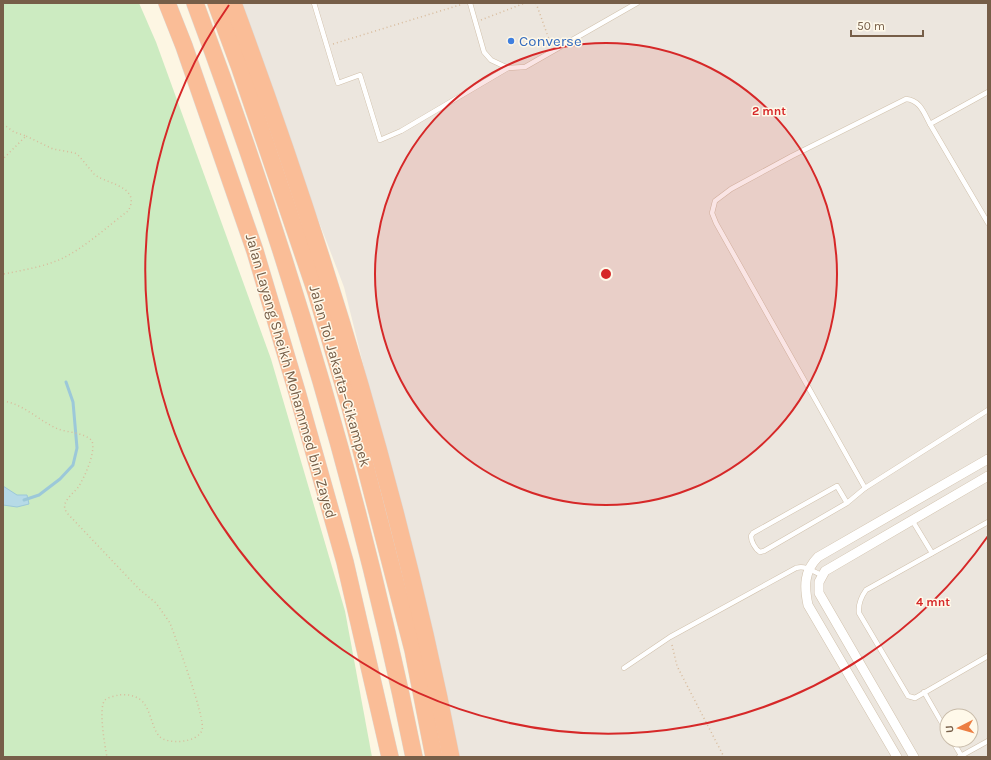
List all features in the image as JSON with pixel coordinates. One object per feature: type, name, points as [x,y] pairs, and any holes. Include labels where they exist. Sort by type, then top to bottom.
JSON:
[{"type":"highway","name":"Jalan Layang Sheikh Mohammed bin Zayed","points":[[167,3],[184,46],[255,251],[297,392],[345,562],[390,757]]},
{"type":"highway","name":"Jalan Tol Jakarta–Cikampek","points":[[196,3],[279,242],[309,339],[358,515],[400,688],[414,757]]},
{"type":"highway","name":"Jalan Tol Jakarta–Cikampek","points":[[216,3],[248,90],[316,292],[350,407],[413,650],[434,757]]},
{"type":"highway","points":[[233,3],[253,55],[303,201],[372,423],[416,592],[451,757]]},
{"type":"street","points":[[897,757],[808,604],[806,589],[808,568],[818,557],[988,459]]},
{"type":"street","points":[[914,757],[819,593],[819,582],[821,575],[825,571],[988,476]]},
{"type":"lane","points":[[314,3],[338,83],[360,75],[380,140],[401,131],[508,68],[524,67],[638,3]]},
{"type":"lane","points":[[469,3],[484,52],[491,60],[508,68]]},
{"type":"lane","points":[[930,124],[988,92]]},
{"type":"lane","points":[[865,488],[720,230],[712,213],[714,200],[731,189],[792,156],[906,99],[911,99],[919,104],[987,217],[988,223]]},
{"type":"lane","points":[[847,503],[837,486],[753,533],[751,539],[757,550],[760,552],[764,551],[847,503],[865,488],[988,410]]},
{"type":"lane","points":[[912,520],[932,553]]},
{"type":"lane","points":[[988,522],[866,590],[859,607],[860,612],[908,696],[915,698],[988,656]]},
{"type":"lane","points":[[624,668],[670,637],[796,568],[808,568],[821,575]]},
{"type":"lane","points":[[924,692],[939,718]]},
{"type":"lane","points":[[956,748],[961,757],[988,741]]},
{"type":"path","points":[[327,46],[469,3]]},
{"type":"path","points":[[476,22],[525,3]]},
{"type":"path","points":[[536,3],[553,51]]},
{"type":"path","points":[[3,124],[14,132],[53,149],[75,153],[98,177],[126,189],[130,195],[131,203],[128,211],[72,254],[59,260],[32,268],[3,273]]},
{"type":"path","points":[[3,159],[26,136]]},
{"type":"path","points":[[3,400],[24,408],[42,421],[62,430],[81,435],[90,439],[92,442],[94,448],[89,464],[79,486],[66,503],[66,513],[139,589],[156,603],[164,612],[170,623],[198,703],[202,730],[192,740],[171,742],[161,738],[154,729],[145,704],[141,700],[129,695],[109,698],[102,706],[102,721],[107,757]]},
{"type":"path","points":[[670,637],[677,666],[724,757]]},
{"type":"shaded area","points":[[231,3],[988,3],[988,757],[458,757],[433,645],[344,287],[271,97]]},
{"type":"green space","points":[[3,3],[139,3],[156,42],[271,359],[345,611],[372,757],[3,757]]},
{"type":"water","points":[[3,486],[17,495],[27,495],[29,504],[17,507],[3,505]]},
{"type":"waterway","points":[[24,500],[39,495],[60,479],[73,465],[77,448],[73,402],[66,382]]},
{"type":"place","name":"Converse","points":[[511,41]]}]
